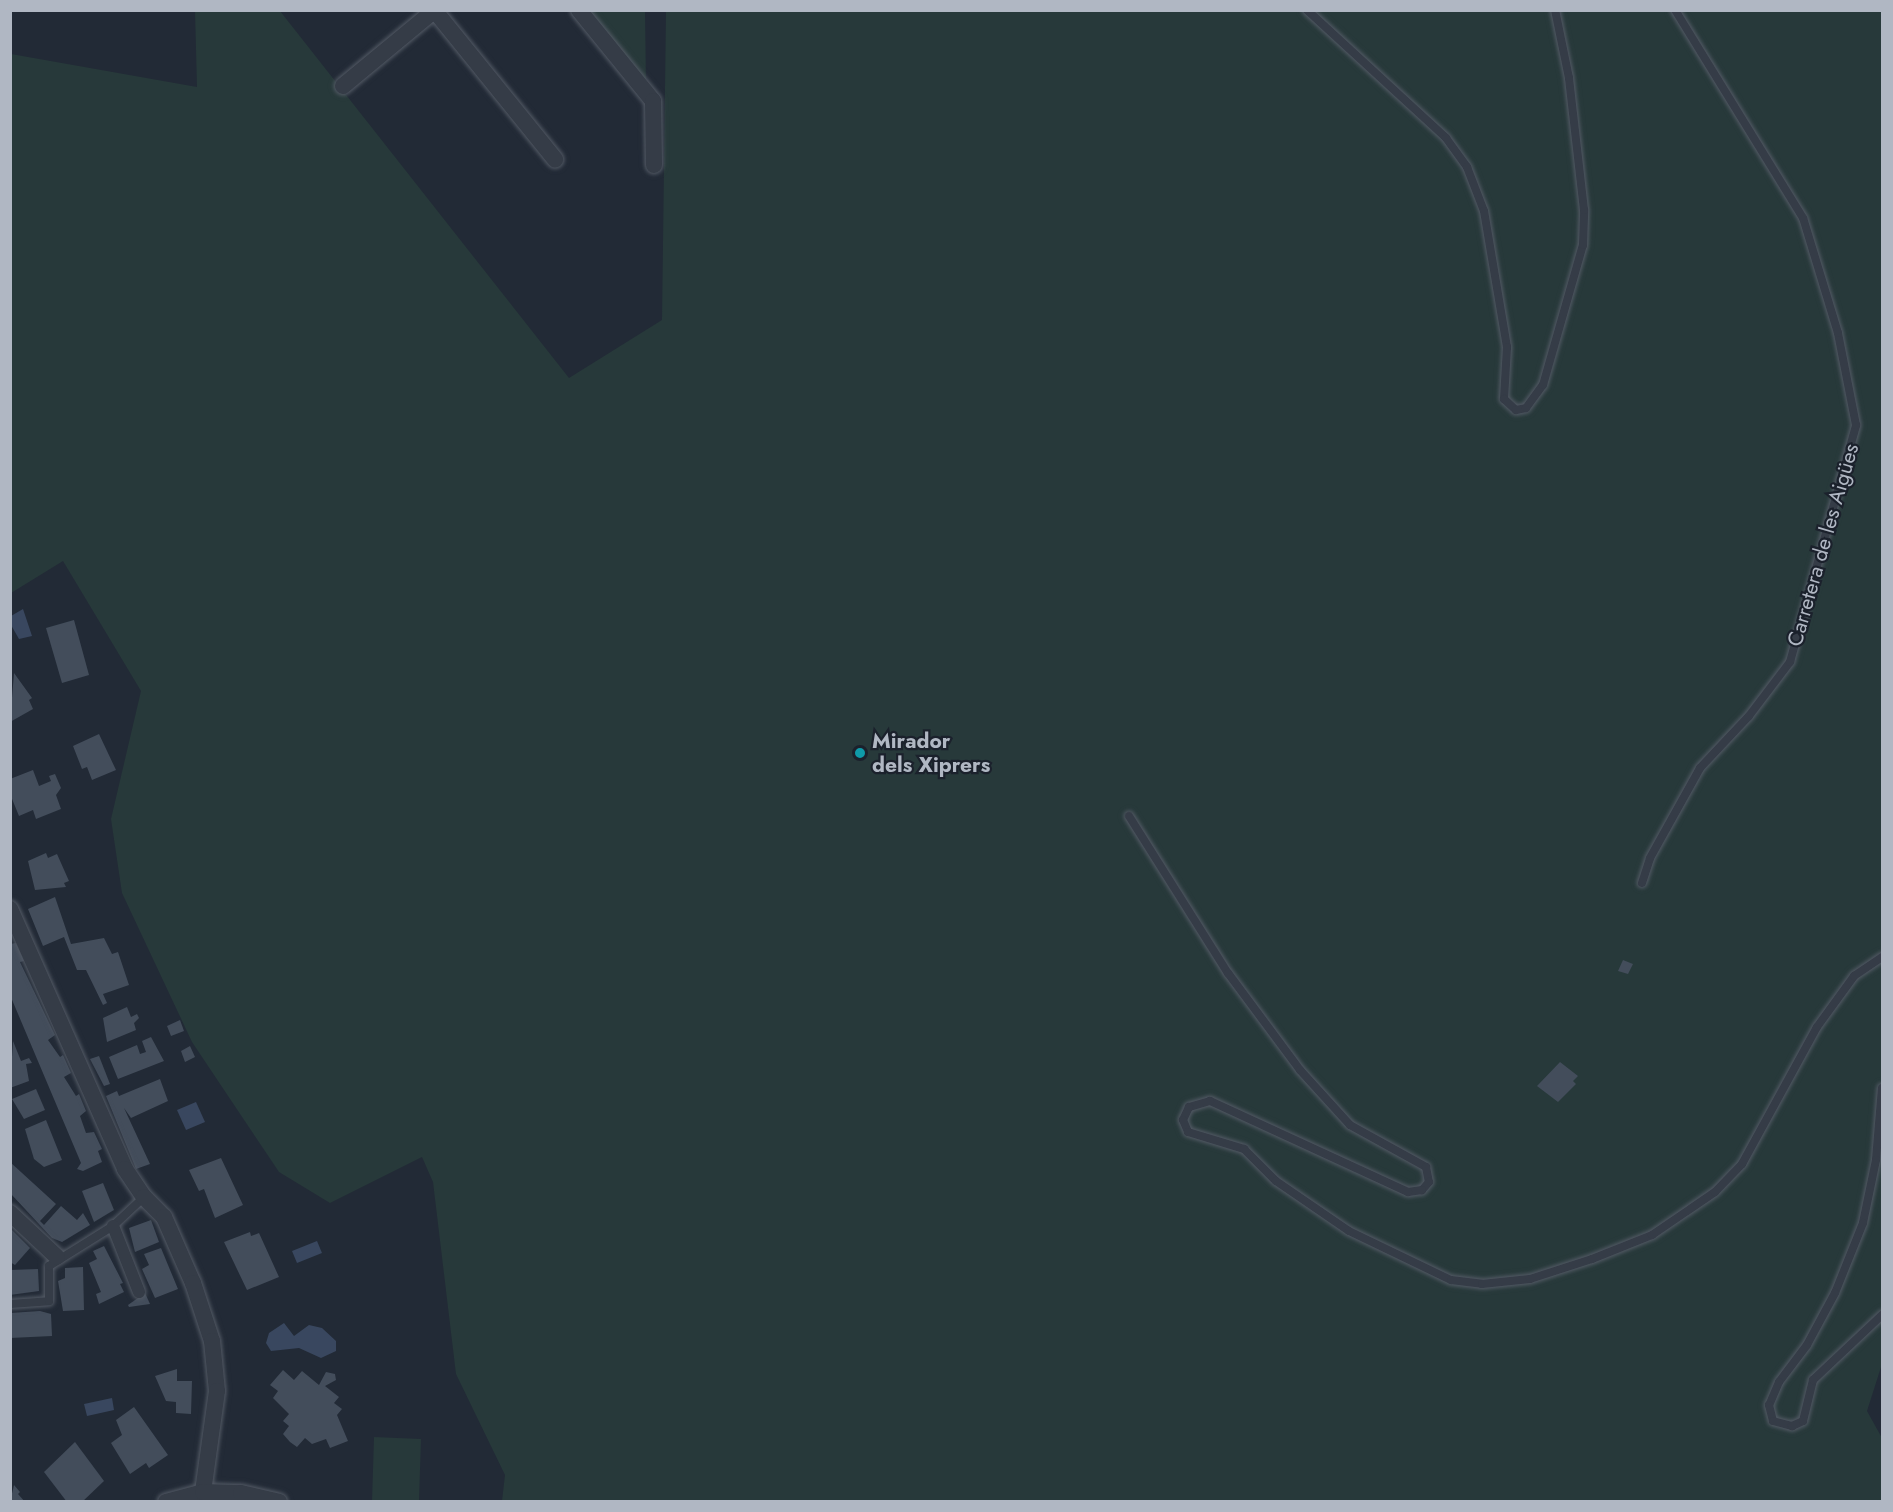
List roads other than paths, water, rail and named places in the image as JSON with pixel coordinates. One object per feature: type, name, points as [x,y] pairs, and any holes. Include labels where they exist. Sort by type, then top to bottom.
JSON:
[{"type":"street","points":[[579,10],[653,101],[654,165]]},
{"type":"street","points":[[343,86],[435,11],[555,159]]},
{"type":"street","points":[[10,909],[95,1107],[144,1197],[164,1217],[193,1283],[212,1341],[216,1402],[203,1492]]},
{"type":"street","points":[[10,1213],[57,1257]]},
{"type":"street","points":[[113,1226],[139,1292]]},
{"type":"street","points":[[166,1502],[203,1492],[242,1493],[279,1502]]},
{"type":"lane","points":[[1307,10],[1446,138],[1467,167],[1484,211],[1507,347],[1504,399],[1516,410],[1527,408],[1543,385],[1583,244],[1584,210],[1569,78],[1555,10]]},
{"type":"lane","name":"Carretera de les Aigües","points":[[1642,883],[1650,858],[1700,768],[1749,716],[1790,662],[1856,425],[1831,307],[1796,204],[1675,10]]},
{"type":"lane","points":[[1129,816],[1228,973],[1300,1070],[1350,1125],[1426,1167],[1429,1182],[1422,1190],[1408,1192],[1210,1101],[1189,1107],[1183,1120],[1188,1132],[1244,1149],[1276,1181],[1350,1231],[1451,1280],[1482,1284],[1530,1279],[1592,1259],[1652,1235],[1714,1192],[1742,1164],[1817,1027],[1854,976],[1882,957]]},
{"type":"lane","points":[[1882,1088],[1876,1161],[1863,1223],[1835,1293],[1807,1344],[1779,1382],[1769,1405],[1773,1421],[1792,1426],[1803,1421],[1813,1380],[1882,1316]]},
{"type":"lane","points":[[10,1304],[49,1301],[49,1266],[57,1257],[113,1226],[144,1197]]},
{"type":"water","points":[[23,609],[32,636],[19,639],[11,625],[11,616]]},
{"type":"water","points":[[196,1102],[205,1122],[186,1130],[177,1110]]},
{"type":"water","points":[[317,1241],[322,1253],[297,1263],[292,1251]]},
{"type":"water","points":[[284,1323],[294,1336],[309,1325],[322,1328],[336,1341],[336,1351],[321,1358],[299,1348],[271,1351],[266,1343],[269,1333]]},
{"type":"water","points":[[112,1398],[114,1410],[87,1416],[84,1404]]},
{"type":"place","name":"Mirador dels Xiprers","points":[[860,753]]}]
